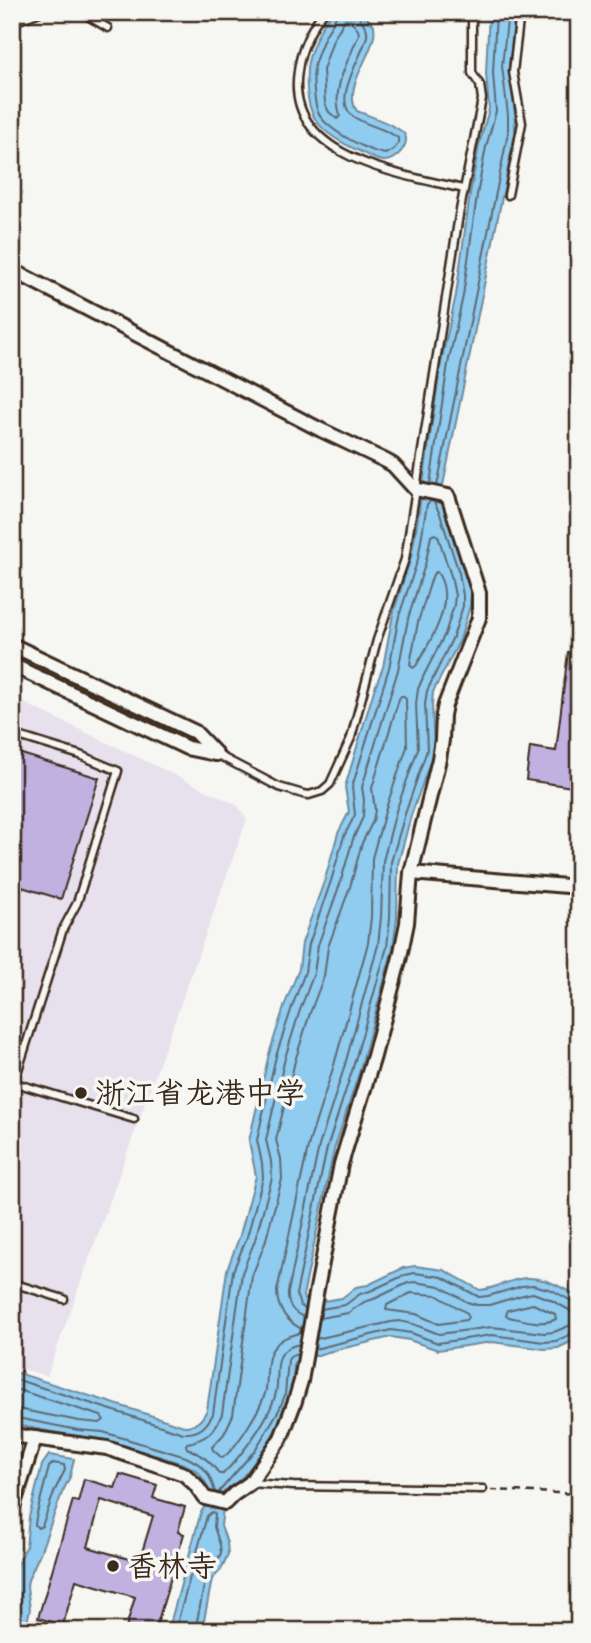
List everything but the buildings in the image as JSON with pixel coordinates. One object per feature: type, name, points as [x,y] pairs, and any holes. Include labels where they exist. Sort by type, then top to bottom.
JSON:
[{"type":"street","points":[[12,270],[386,461],[415,489],[448,496],[479,593],[480,608],[478,624],[445,705],[439,759],[411,873],[407,923],[400,957],[374,1056],[341,1164],[305,1361],[295,1401],[281,1438],[250,1483],[226,1503],[205,1498],[184,1474],[107,1448],[12,1435]]},
{"type":"street","points":[[12,645],[195,732],[216,754]]},
{"type":"street","points":[[12,665],[187,748],[216,754]]},
{"type":"street","points":[[411,873],[579,887]]},
{"type":"street","points":[[12,1510],[35,1438]]},
{"type":"lane","points":[[12,23],[40,12]]},
{"type":"lane","points":[[81,12],[108,28]]},
{"type":"lane","points":[[324,12],[311,30],[298,66],[297,88],[300,105],[312,129],[320,138],[352,158],[373,167],[463,189]]},
{"type":"lane","points":[[216,754],[279,787],[303,794],[316,794],[330,784],[351,738],[377,640],[405,559],[463,189],[482,99],[480,85],[472,73],[472,12]]},
{"type":"lane","points":[[508,195],[522,123],[513,72],[520,12]]},
{"type":"lane","points":[[12,734],[80,755],[118,771],[77,903],[63,929],[19,1070],[12,1080],[134,1119]]},
{"type":"lane","points":[[12,1283],[64,1299]]},
{"type":"lane","points":[[250,1483],[483,1489]]},
{"type":"path","points":[[483,1489],[579,1494]]},
{"type":"shaded area","name":"浙江省龙港中学","points":[[12,697],[237,805],[247,819],[47,1376],[12,1366]]},
{"type":"water","points":[[334,12],[361,12],[374,25],[372,44],[355,84],[353,103],[357,111],[390,125],[405,135],[403,148],[397,156],[388,160],[375,159],[333,137],[323,129],[311,111],[307,85],[308,63],[320,30]]},
{"type":"water","points":[[489,12],[515,12],[509,66],[515,134],[440,500],[466,571],[471,594],[470,606],[460,640],[433,692],[434,751],[411,816],[398,864],[397,918],[393,948],[359,1073],[334,1150],[303,1296],[311,1303],[342,1298],[356,1287],[368,1285],[403,1268],[415,1266],[444,1270],[480,1290],[519,1279],[535,1278],[550,1282],[579,1297],[579,1338],[558,1348],[544,1349],[492,1342],[438,1350],[391,1337],[294,1362],[292,1396],[286,1413],[261,1454],[224,1500],[221,1526],[228,1554],[221,1570],[212,1579],[202,1631],[168,1631],[201,1512],[208,1502],[206,1483],[199,1473],[184,1464],[102,1439],[77,1437],[12,1424],[12,1371],[184,1426],[198,1422],[207,1410],[227,1270],[240,1235],[256,1176],[249,1141],[269,1054],[299,969],[302,943],[338,833],[349,812],[345,787],[383,667],[393,614],[411,557],[441,363],[456,295],[470,194],[489,109],[486,73]]},
{"type":"water","points":[[49,1455],[74,1459],[70,1477],[28,1580],[30,1609],[25,1631],[12,1631],[13,1573],[26,1547],[29,1517],[42,1465]]},
{"type":"place","name":"浙江省龙港中学","points":[[81,1093]]},
{"type":"place","name":"香林寺","points":[[113,1566]]}]
